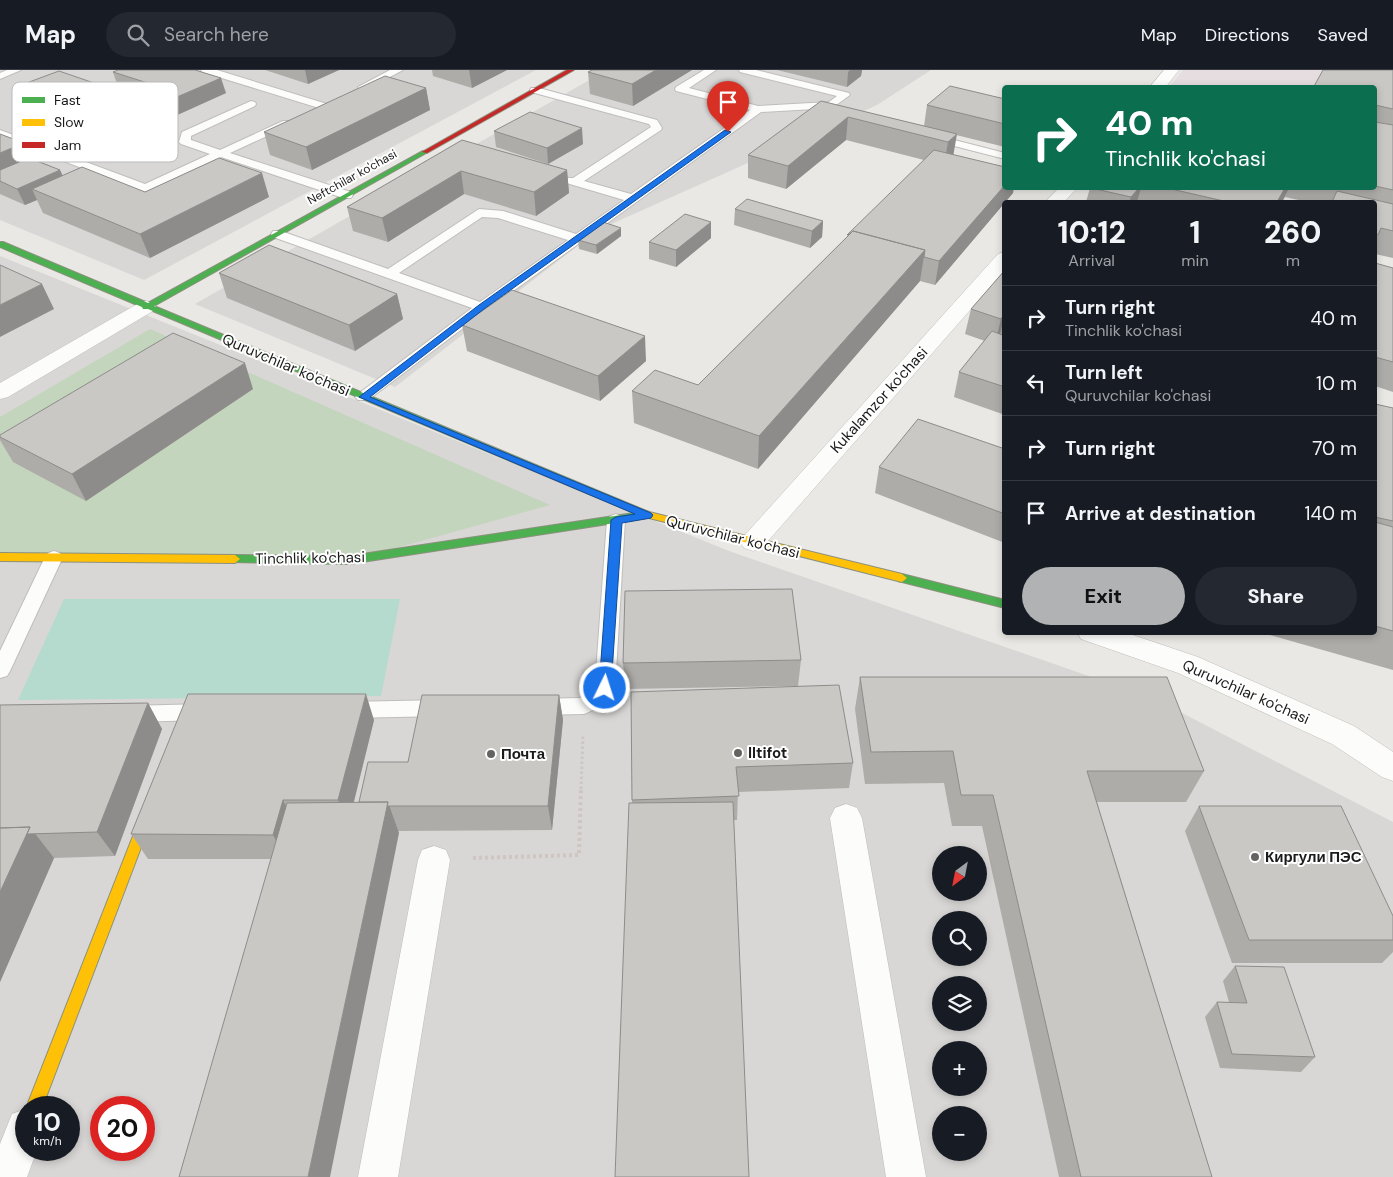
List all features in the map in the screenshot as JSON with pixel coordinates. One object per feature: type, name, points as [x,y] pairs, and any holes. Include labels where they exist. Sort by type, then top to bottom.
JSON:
[{"type":"street","name":"Neftchilar ko'chasi","points":[[146,307],[571,70]]},
{"type":"street","points":[[1159,85],[1172,70]]},
{"type":"street","points":[[1056,200],[1066,190]]},
{"type":"street","name":"Quruvchilar ko'chasi","points":[[0,244],[146,307],[647,515],[1002,603]]},
{"type":"street","name":"Kukalamzor ko'chasi","points":[[753,542],[1002,261]]},
{"type":"street","points":[[0,392],[146,307]]},
{"type":"street","name":"Tinchlik ko'chasi","points":[[0,557],[349,560],[647,515]]},
{"type":"street","name":"Quruvchilar ko'chasi","points":[[1099,635],[1188,666],[1343,735],[1393,768]]},
{"type":"street","points":[[39,1096],[155,795]]},
{"type":"street","points":[[846,818],[906,1177]]},
{"type":"street","points":[[378,1177],[434,860]]},
{"type":"street","points":[[7,1177],[15,1156]]},
{"type":"lane","points":[[0,76],[16,70]]},
{"type":"lane","points":[[76,162],[145,188],[326,105],[206,70]]},
{"type":"lane","points":[[355,91],[398,70]]},
{"type":"lane","points":[[711,70],[680,89],[758,109],[832,105],[845,95],[744,70]]},
{"type":"lane","points":[[535,90],[653,122],[657,128],[575,182]]},
{"type":"lane","points":[[251,104],[186,134],[185,142],[347,195]]},
{"type":"lane","points":[[364,397],[482,307],[636,199],[758,109]]},
{"type":"lane","points":[[0,133],[12,138]]},
{"type":"lane","points":[[924,136],[1002,155]]},
{"type":"lane","points":[[442,142],[461,148]]},
{"type":"lane","points":[[556,176],[636,199]]},
{"type":"lane","points":[[388,274],[479,213],[499,214],[579,239]]},
{"type":"lane","points":[[277,234],[482,307]]},
{"type":"lane","points":[[515,707],[584,706],[605,688],[616,520]]},
{"type":"lane","points":[[0,671],[54,557]]},
{"type":"lane","points":[[326,710],[465,708]]},
{"type":"lane","points":[[108,714],[186,717],[227,712]]},
{"type":"path","points":[[434,860],[579,855],[584,706]]},
{"type":"shaded area","points":[[0,70],[536,70],[144,280],[0,220]]},
{"type":"shaded area","points":[[607,70],[931,70],[877,105],[598,230],[395,387],[195,304]]},
{"type":"shaded area","points":[[1183,70],[1393,70],[1377,187],[1377,85],[1171,85]]},
{"type":"shaded area","points":[[1253,190],[1377,190],[1375,200],[1296,200]]},
{"type":"shaded area","points":[[0,256],[729,551],[1155,699],[1393,822],[1393,1177],[0,1177]]},
{"type":"green space","points":[[150,329],[550,505],[357,559],[0,556],[0,417]]},
{"type":"green space","points":[[64,599],[400,599],[381,696],[18,700]]},
{"type":"building","points":[[118,70],[195,70],[221,78],[178,97],[178,82],[145,82],[113,72]]},
{"type":"building","points":[[592,70],[656,70],[632,84],[588,72]]},
{"type":"building","points":[[1323,70],[1393,70],[1393,109],[1377,105],[1377,85],[1315,85]]},
{"type":"building","points":[[59,71],[91,82],[29,82]]},
{"type":"building","points":[[385,76],[426,88],[306,147],[264,132]]},
{"type":"building","points":[[950,86],[1002,98],[1002,123],[927,105]]},
{"type":"building","points":[[821,101],[957,134],[948,142],[848,117],[788,166],[748,155]]},
{"type":"building","points":[[530,112],[582,128],[547,148],[494,131]]},
{"type":"building","points":[[1377,122],[1393,125],[1393,190],[1377,186]]},
{"type":"building","points":[[0,134],[12,138],[12,148],[0,153]]},
{"type":"building","points":[[462,140],[567,170],[534,192],[461,171],[382,218],[347,207]]},
{"type":"building","points":[[934,150],[1002,166],[1002,188],[939,261],[924,257],[925,250],[853,231],[847,235]]},
{"type":"building","points":[[219,158],[262,173],[140,234],[32,189],[82,167],[145,192]]},
{"type":"building","points":[[19,162],[39,162],[60,170],[17,189],[0,181],[0,170]]},
{"type":"building","points":[[1100,190],[1137,190],[1131,197]]},
{"type":"building","points":[[1176,190],[1284,190],[1278,200],[1219,200]]},
{"type":"building","points":[[1337,191],[1376,200],[1333,200]]},
{"type":"building","points":[[747,199],[823,221],[812,231],[735,209]]},
{"type":"building","points":[[1377,200],[1393,204],[1393,231],[1381,228],[1378,235]]},
{"type":"building","points":[[685,214],[711,222],[676,250],[649,242]]},
{"type":"building","points":[[603,222],[621,228],[596,245],[578,240]]},
{"type":"building","points":[[853,231],[925,250],[759,436],[632,391],[655,370],[698,385]]},
{"type":"building","points":[[269,245],[397,294],[349,325],[219,273]]},
{"type":"building","points":[[1377,264],[1393,268],[1393,362],[1377,358]]},
{"type":"building","points":[[0,265],[42,284],[0,305]]},
{"type":"building","points":[[1002,273],[1001,319],[971,309]]},
{"type":"building","points":[[512,290],[645,336],[598,376],[462,325]]},
{"type":"building","points":[[992,331],[1002,335],[1002,386],[959,372]]},
{"type":"building","points":[[173,333],[245,363],[72,474],[0,437],[0,435]]},
{"type":"building","points":[[1377,404],[1393,408],[1393,521],[1377,517]]},
{"type":"building","points":[[918,419],[1002,448],[1002,513],[879,467]]},
{"type":"building","points":[[1377,523],[1393,527],[1393,631],[1377,627]]},
{"type":"building","points":[[792,589],[801,660],[623,663],[625,591]]},
{"type":"building","points":[[860,677],[1167,677],[1204,771],[1087,771],[1212,1177],[1081,1177],[993,795],[961,795],[953,751],[871,752]]},
{"type":"building","name":"Iltifot","points":[[839,685],[853,763],[736,767],[739,796],[632,800],[631,692]]},
{"type":"building","points":[[188,694],[366,694],[338,800],[283,800],[273,835],[131,834]]},
{"type":"building","name":"Почта","points":[[422,695],[559,695],[548,806],[387,806],[388,802],[359,802],[368,762],[408,762]]},
{"type":"building","points":[[148,703],[97,832],[27,834],[30,827],[0,828],[0,705]]},
{"type":"building","points":[[388,802],[308,1177],[179,1177],[287,803]]},
{"type":"building","points":[[733,802],[749,1177],[615,1177],[629,803]]},
{"type":"building","points":[[1199,806],[1341,806],[1393,916],[1393,940],[1249,940]]},
{"type":"building","points":[[30,827],[0,892],[0,828]]},
{"type":"building","points":[[1235,966],[1284,967],[1315,1057],[1232,1054],[1217,1002],[1247,1003]]},
{"type":"traffic: fast","points":[[146,307],[425,152]]},
{"type":"traffic: fast","points":[[0,244],[645,514]]},
{"type":"traffic: fast","points":[[235,559],[349,560],[647,515]]},
{"type":"traffic: fast","points":[[902,578],[1002,603]]},
{"type":"traffic: slow","points":[[645,514],[902,578]]},
{"type":"traffic: slow","points":[[0,557],[235,559]]},
{"type":"traffic: slow","points":[[39,1096],[150,808]]},
{"type":"traffic: jam","points":[[425,152],[571,70]]},
{"type":"place","name":"Iltifot","points":[[738,753]]},
{"type":"place","name":"Почта","points":[[491,754]]},
{"type":"place","name":"Киргули ПЭС","points":[[1255,857]]},
{"type":"route","points":[[605,688],[616,520],[647,515],[364,397],[482,307],[728,132]]}]
